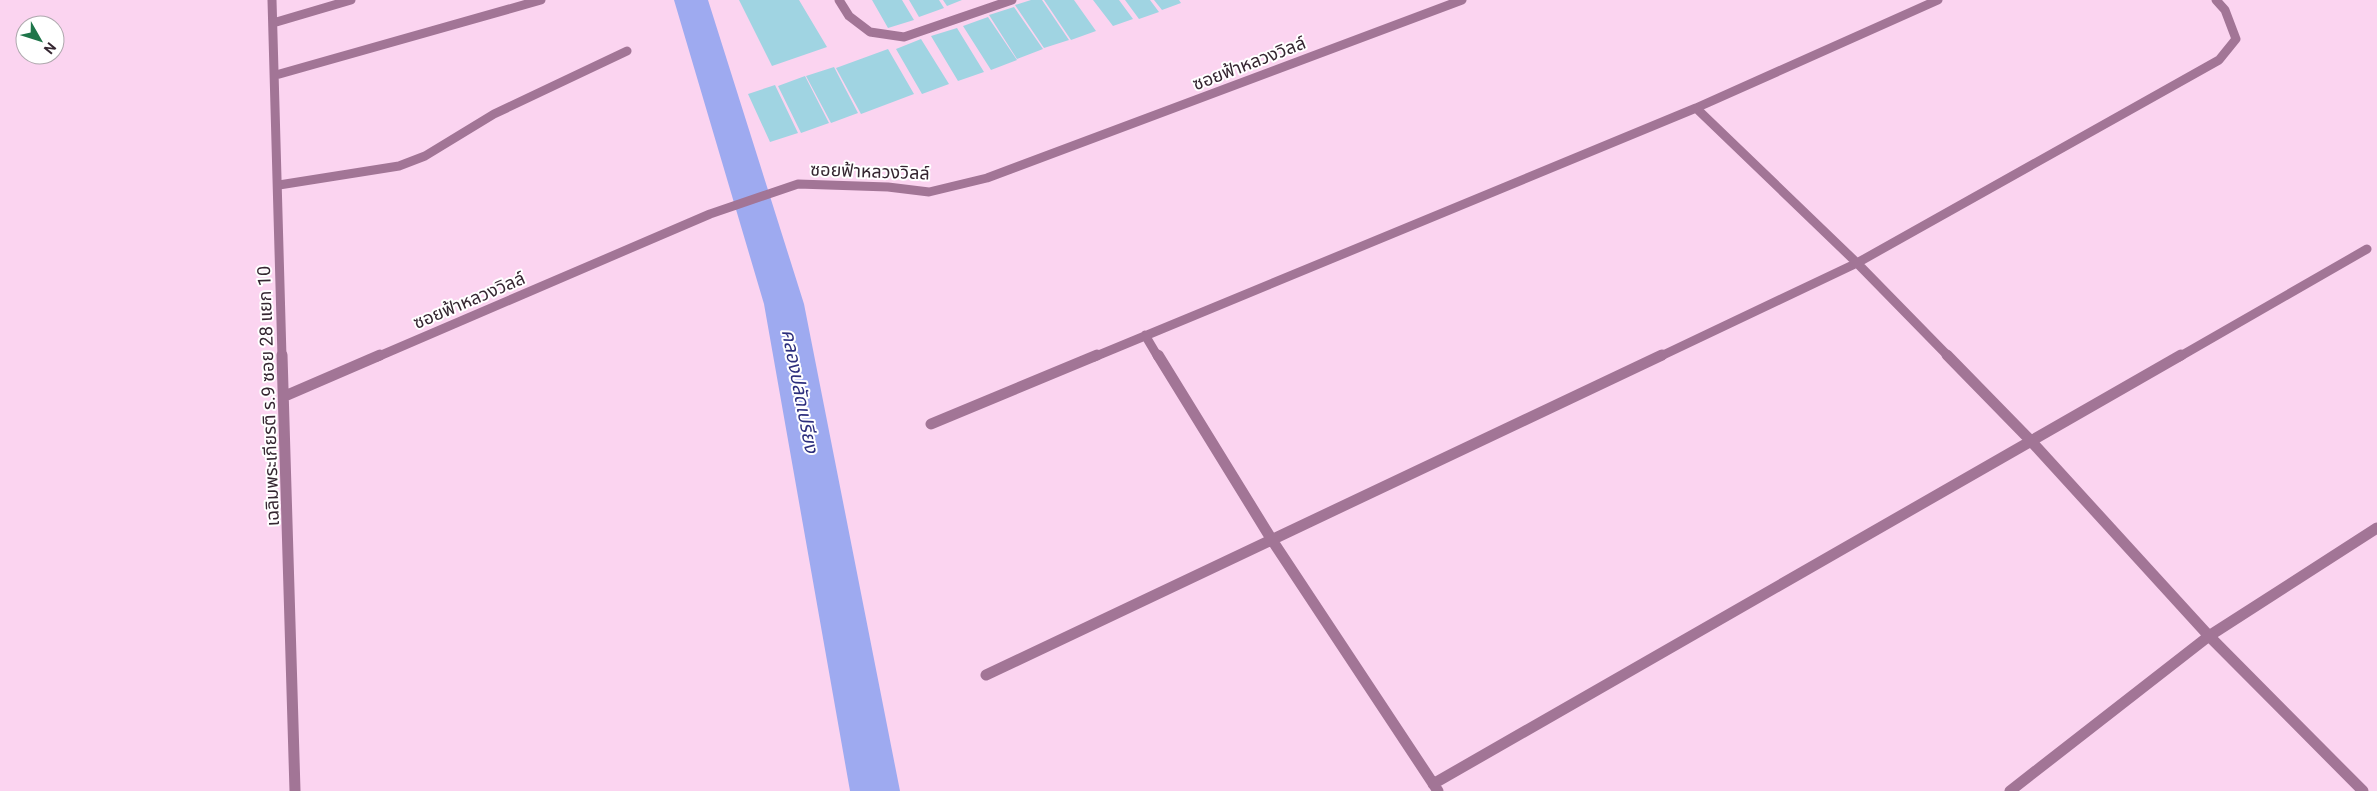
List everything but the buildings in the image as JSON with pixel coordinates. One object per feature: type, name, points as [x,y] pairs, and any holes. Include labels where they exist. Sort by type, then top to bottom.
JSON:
[{"type":"street","name":"เฉลิมพระเกียรติ ร.9 ซอย 28 แยก 10","points":[[272,0],[276,75],[295,791]]},
{"type":"street","points":[[273,23],[351,0]]},
{"type":"street","points":[[276,75],[541,0]]},
{"type":"street","points":[[839,0],[850,16],[870,32],[904,37],[1012,0]]},
{"type":"street","name":"ซอยฟ้าหลวงวิลล์","points":[[285,396],[710,214],[798,184],[888,187],[929,192],[987,178],[1462,0]]},
{"type":"street","points":[[931,424],[1696,108],[1938,0]]},
{"type":"street","points":[[986,675],[1857,263],[2219,60],[2236,39],[2225,10],[2216,0]]},
{"type":"street","points":[[279,185],[399,166],[425,156],[494,114],[627,51]]},
{"type":"street","points":[[1696,108],[1857,263],[2031,441],[2209,636],[2363,791]]},
{"type":"street","points":[[1145,335],[1272,540],[1435,788],[2031,441],[2367,249]]},
{"type":"street","points":[[2010,791],[2209,636],[2377,528]]},
{"type":"waterway","name":"คลองปลัดเปรียง","points":[[691,0],[784,304],[875,791]]}]
